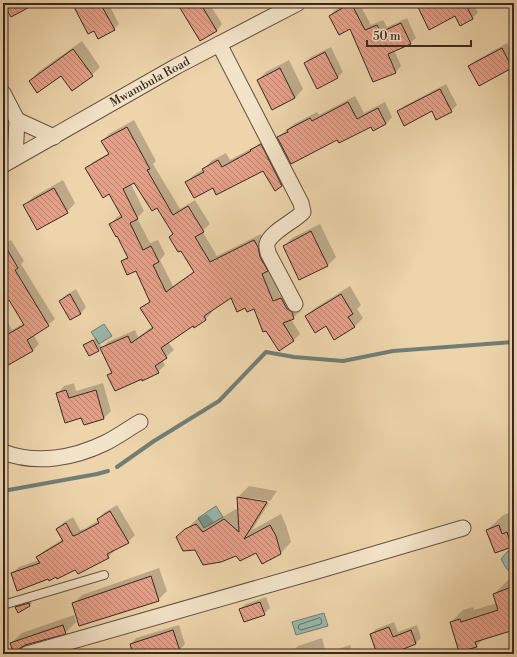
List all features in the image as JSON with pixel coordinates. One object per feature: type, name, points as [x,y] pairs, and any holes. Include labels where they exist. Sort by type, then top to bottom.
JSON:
[{"type":"street","name":"Mwambula Road","points":[[9,162],[177,66],[298,3]]},
{"type":"street","points":[[219,44],[301,203],[303,212],[299,217],[270,238],[267,245],[268,253],[295,304]]},
{"type":"street","points":[[3,93],[17,120],[54,137]]},
{"type":"street","points":[[9,162],[17,120]]},
{"type":"street","points":[[3,452],[33,459],[55,458],[82,452],[106,442],[140,422]]},
{"type":"street","points":[[27,654],[302,576],[463,528]]},
{"type":"lane","points":[[3,605],[104,575]]},
{"type":"water","points":[[104,324],[112,336],[99,344],[91,332]]},
{"type":"water","points":[[216,506],[223,517],[204,528],[198,518]]},
{"type":"water","points":[[514,550],[514,573],[512,574],[506,568],[501,559],[508,551]]},
{"type":"water","points":[[324,613],[328,626],[296,635],[292,622]]},
{"type":"building","points":[[3,3],[37,3],[11,17]]},
{"type":"building","points":[[72,3],[100,3],[115,30],[98,39],[94,31],[88,34]]},
{"type":"building","points":[[188,3],[200,3],[217,31],[200,41],[180,8]]},
{"type":"building","points":[[351,3],[365,30],[377,25],[381,32],[401,23],[411,44],[388,54],[396,73],[373,82],[350,29],[339,35],[329,16]]},
{"type":"building","points":[[416,3],[465,3],[473,19],[460,26],[455,16],[429,30]]},
{"type":"building","points":[[502,48],[512,68],[479,86],[468,66]]},
{"type":"building","points":[[73,49],[93,76],[72,91],[61,76],[37,93],[29,81]]},
{"type":"building","points":[[325,52],[338,78],[317,89],[304,63]]},
{"type":"building","points":[[280,68],[295,98],[272,110],[257,80]]},
{"type":"building","points":[[440,89],[452,112],[436,120],[432,111],[404,126],[397,111]]},
{"type":"building","points":[[348,102],[357,119],[378,108],[386,124],[373,131],[371,127],[339,143],[337,140],[291,164],[277,137],[310,118],[312,121]]},
{"type":"building","points":[[127,127],[150,169],[147,170],[173,215],[188,206],[204,232],[195,237],[210,262],[254,240],[258,247],[260,257],[268,271],[262,274],[273,301],[281,298],[287,309],[292,312],[294,319],[283,323],[294,341],[279,351],[266,331],[263,332],[254,309],[247,312],[245,308],[237,312],[231,298],[204,316],[206,320],[194,328],[193,326],[161,348],[167,358],[155,366],[159,373],[115,391],[107,375],[112,373],[100,348],[128,336],[131,343],[153,328],[140,308],[150,302],[136,271],[127,275],[121,261],[128,258],[109,224],[122,217],[109,194],[103,198],[85,168],[109,154],[101,141]],"holes":[[[134,183],[152,211],[157,208],[173,234],[169,237],[178,252],[181,251],[194,272],[166,292],[153,265],[159,262],[151,246],[143,250],[130,223],[138,219],[123,189]]]},
{"type":"building","points":[[261,144],[282,186],[275,191],[263,171],[216,195],[213,188],[194,198],[185,182],[204,172],[202,169],[218,160],[222,167]]},
{"type":"building","points":[[54,188],[68,213],[37,230],[23,205]]},
{"type":"building","points":[[311,231],[328,266],[299,280],[283,246]]},
{"type":"building","points":[[3,242],[18,268],[15,270],[49,326],[27,340],[33,351],[3,368],[3,337],[24,325],[9,300],[3,304]]},
{"type":"building","points":[[70,294],[81,314],[70,320],[59,301]]},
{"type":"building","points":[[341,294],[353,314],[348,317],[355,327],[334,340],[326,326],[315,333],[305,316]]},
{"type":"building","points":[[93,340],[99,351],[89,356],[83,345]]},
{"type":"building","points":[[66,390],[69,398],[96,390],[104,419],[84,425],[81,418],[65,423],[56,393]]},
{"type":"building","points":[[237,497],[267,502],[244,539],[270,525],[276,536],[281,554],[262,564],[256,553],[240,561],[236,556],[221,562],[203,565],[195,550],[183,551],[176,537],[185,529],[196,524],[203,532],[224,519],[239,532]]},
{"type":"building","points":[[110,511],[129,543],[107,554],[109,558],[78,574],[75,570],[57,579],[56,577],[49,581],[48,579],[17,591],[11,573],[40,563],[36,557],[63,541],[56,529],[66,523],[73,536],[76,535],[99,523],[97,519]]},
{"type":"building","points":[[499,525],[502,534],[507,532],[512,547],[495,553],[486,530]]},
{"type":"building","points":[[151,576],[159,601],[79,626],[72,603]]},
{"type":"building","points":[[514,586],[514,630],[475,642],[477,647],[459,652],[450,622],[460,619],[461,622],[498,610],[493,594]]},
{"type":"building","points":[[260,602],[265,615],[244,622],[239,609]]},
{"type":"building","points":[[29,603],[30,606],[18,613],[15,607]]},
{"type":"building","points":[[63,625],[66,634],[25,645],[20,648],[18,653],[14,654],[10,643]]},
{"type":"building","points":[[389,627],[393,637],[411,630],[416,644],[391,654],[377,654],[370,634]]},
{"type":"building","points":[[173,630],[180,651],[175,652],[176,654],[133,654],[130,644]]},
{"type":"waterway","points":[[117,467],[154,441],[219,401],[266,352],[294,357],[343,361],[393,351],[514,342]]},
{"type":"waterway","points":[[3,491],[108,471]]}]
